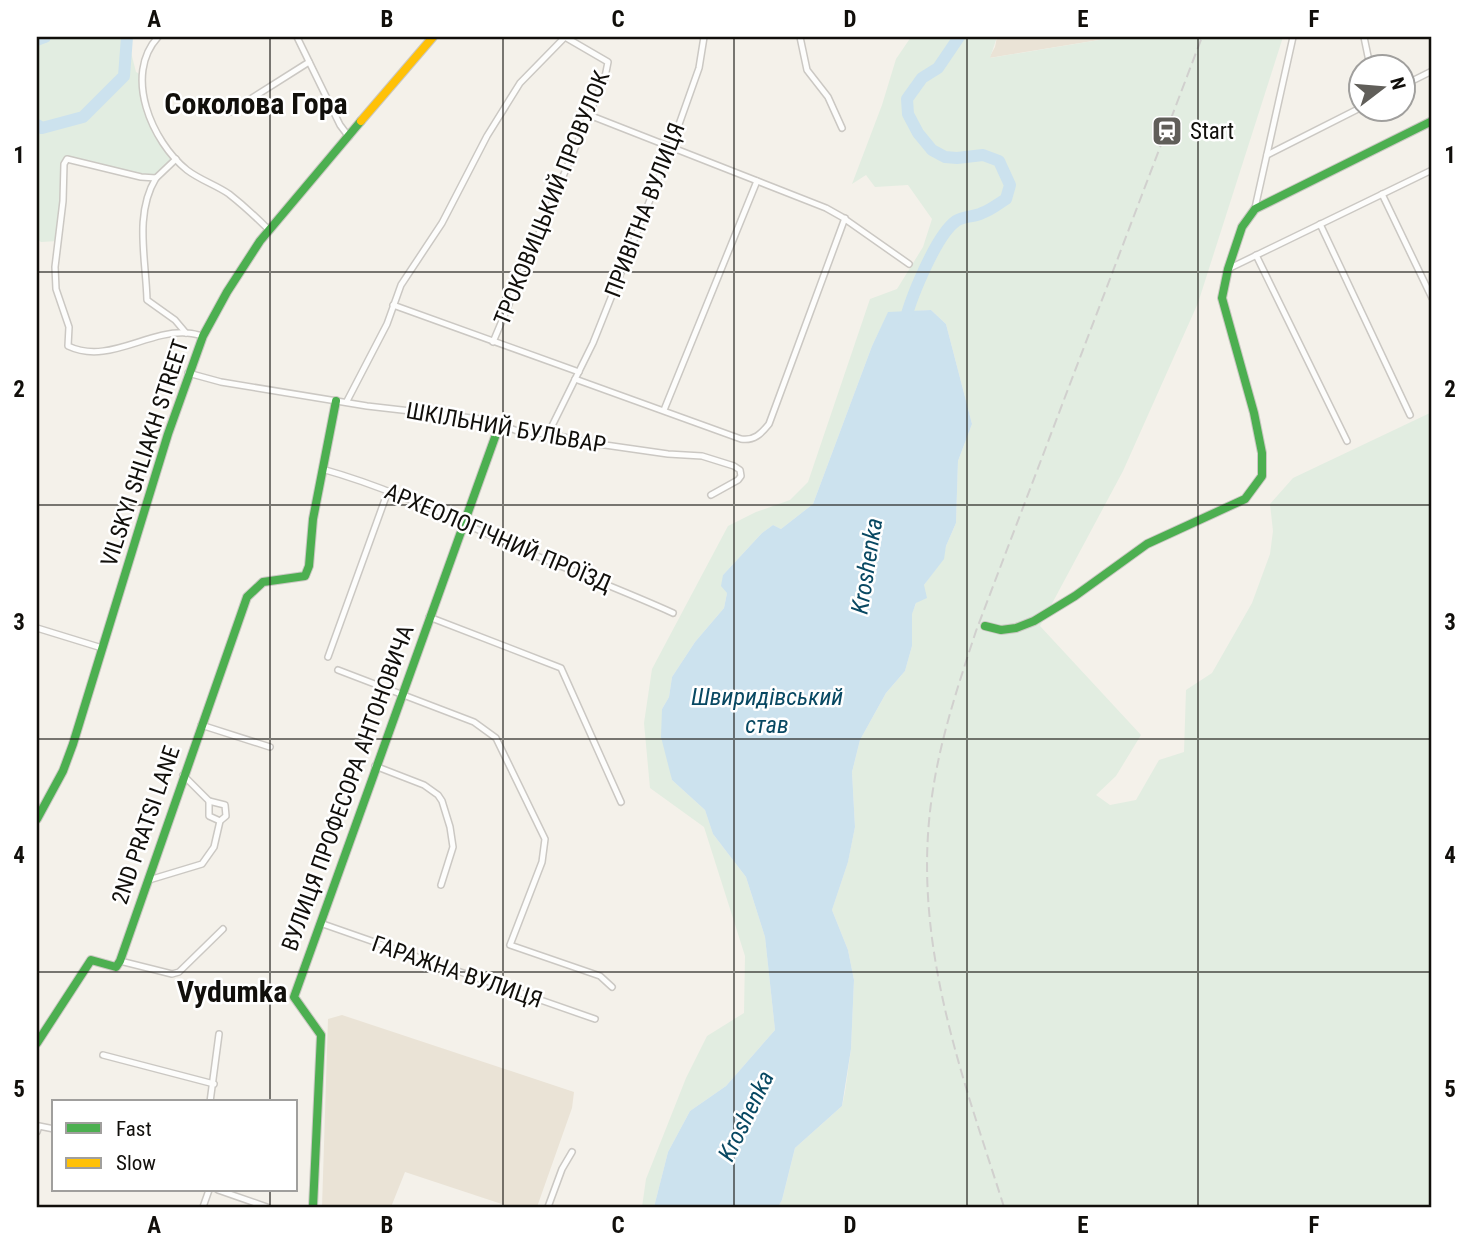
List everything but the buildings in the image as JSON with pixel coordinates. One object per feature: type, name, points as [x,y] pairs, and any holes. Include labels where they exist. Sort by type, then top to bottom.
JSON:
[{"type":"street","points":[[158,37],[141,75],[146,108],[166,148],[187,170],[229,194],[270,230]]},
{"type":"street","points":[[297,37],[340,125],[349,137]]},
{"type":"street","name":"VILSKYI SHLIAKH STREET","points":[[38,816],[63,771],[188,373],[203,336],[239,271],[270,230],[433,37]]},
{"type":"street","points":[[347,401],[387,324],[401,285],[442,223],[487,136],[520,83],[565,37]]},
{"type":"street","name":"ТРОКОВИЦЬКИЙ ПРОВУЛОК","points":[[493,342],[589,115],[608,62],[565,37]]},
{"type":"street","name":"ПРИВІТНА ВУЛИЦЯ","points":[[575,379],[593,343],[671,147],[699,68],[704,37]]},
{"type":"street","points":[[800,37],[807,70],[828,97],[842,128]]},
{"type":"street","points":[[985,626],[1002,631],[1025,626],[1107,575],[1125,558],[1147,544],[1245,499],[1262,477],[1262,453],[1254,413],[1222,298],[1242,227],[1255,209],[1293,37]]},
{"type":"street","points":[[230,112],[309,62]]},
{"type":"street","points":[[1416,79],[1432,71]]},
{"type":"street","points":[[589,115],[826,208],[845,218],[909,264]]},
{"type":"street","points":[[1268,155],[1346,115]]},
{"type":"street","points":[[1255,209],[1432,121]]},
{"type":"street","points":[[156,178],[141,177],[67,159],[64,164],[63,201],[55,267],[56,289],[69,327],[68,346],[78,350],[117,350],[162,336],[186,333],[203,336]]},
{"type":"street","points":[[176,159],[156,178],[150,189],[142,219],[148,300],[175,320],[186,333]]},
{"type":"street","points":[[1228,269],[1432,170]]},
{"type":"street","points":[[664,410],[757,181]]},
{"type":"street","points":[[1382,194],[1432,298]]},
{"type":"street","points":[[548,434],[575,379],[741,439],[749,440],[764,430],[769,424],[845,218]]},
{"type":"street","points":[[1320,224],[1409,415]]},
{"type":"street","points":[[1256,255],[1347,442]]},
{"type":"street","points":[[393,305],[579,372]]},
{"type":"street","name":"ШКІЛЬНИЙ БУЛЬВАР","points":[[188,373],[221,382],[367,406],[489,420],[520,432],[702,456],[740,470],[741,476],[738,480],[711,495]]},
{"type":"street","points":[[322,469],[336,401]]},
{"type":"street","name":"ВУЛИЦЯ ПРОФЕСОРА АНТОНОВИЧА","points":[[313,1207],[321,1035],[294,996],[499,426]]},
{"type":"street","name":"АРХЕОЛОГІЧНИЙ ПРОЇЗД","points":[[322,469],[418,502],[673,612]]},
{"type":"street","name":"2ND PRATSI LANE","points":[[120,961],[247,597],[261,583],[292,581],[304,576],[309,566],[313,519],[322,469]]},
{"type":"street","points":[[328,657],[388,491]]},
{"type":"street","points":[[429,617],[561,668],[621,802]]},
{"type":"street","points":[[37,628],[102,648]]},
{"type":"street","points":[[338,670],[474,722],[496,738],[545,839],[542,862],[510,945],[600,976],[612,986]]},
{"type":"street","points":[[201,725],[270,747]]},
{"type":"street","points":[[375,766],[424,785],[438,795],[445,807],[453,847],[441,885]]},
{"type":"street","points":[[147,880],[202,864],[214,847],[220,821],[226,816],[225,805],[209,801],[183,775]]},
{"type":"street","points":[[209,801],[209,816],[220,821]]},
{"type":"street","name":"ГАРАЖНА ВУЛИЦЯ","points":[[320,923],[595,1019]]},
{"type":"street","points":[[37,1042],[91,960],[117,967],[120,961],[172,974],[179,972],[223,929]]},
{"type":"street","points":[[210,1100],[219,1034]]},
{"type":"street","points":[[103,1055],[214,1084]]},
{"type":"street","points":[[548,1207],[562,1169],[572,1152]]},
{"type":"street","points":[[224,1192],[267,1207]]},
{"type":"shaded area","points":[[37,37],[127,37],[136,72],[141,75],[152,120],[162,141],[176,159],[156,178],[67,159],[58,241],[41,242],[37,239]]},
{"type":"shaded area","points":[[911,37],[997,37],[990,58],[1117,37],[1283,37],[1198,303],[1123,471],[1040,626],[1141,735],[1116,776],[1096,795],[1110,805],[1136,800],[1159,760],[1184,752],[1186,690],[1212,673],[1252,603],[1270,554],[1273,531],[1270,504],[1293,478],[1432,412],[1432,1207],[778,1207],[795,1148],[842,1106],[845,1092],[851,1049],[854,980],[848,950],[832,910],[848,862],[855,827],[852,772],[860,740],[886,693],[905,671],[912,646],[912,613],[924,585],[943,559],[956,523],[958,461],[972,424],[946,324],[931,310],[888,313],[872,346],[813,504],[781,529],[773,525],[762,533],[723,575],[727,593],[724,608],[695,642],[672,677],[669,697],[662,709],[672,780],[705,810],[713,834],[746,877],[765,937],[775,1030],[726,1086],[690,1111],[668,1152],[654,1207],[642,1207],[646,1179],[686,1078],[707,1036],[744,1013],[745,956],[704,827],[650,788],[644,723],[652,669],[728,526],[790,500],[808,482],[870,299],[897,289],[923,247],[932,219],[908,185],[875,187],[866,175],[852,184],[896,59]]},
{"type":"shaded area","points":[[997,37],[1117,37],[989,58]]},
{"type":"shaded area","points":[[342,1015],[574,1092],[572,1108],[537,1207],[511,1207],[405,1172],[391,1207],[322,1207],[328,1019]]},
{"type":"water","name":"Швиридівський став","points":[[931,310],[946,324],[972,424],[958,461],[956,523],[946,546],[944,559],[924,585],[927,598],[916,603],[912,614],[912,646],[905,671],[886,693],[860,740],[852,772],[855,827],[848,862],[832,910],[848,950],[854,980],[851,1049],[842,1106],[795,1148],[778,1207],[654,1207],[668,1152],[690,1111],[726,1086],[775,1030],[765,937],[746,877],[713,834],[705,810],[672,780],[661,737],[662,709],[669,697],[672,677],[695,642],[724,608],[727,593],[721,586],[723,575],[762,533],[773,525],[781,529],[813,504],[872,346],[888,312]]},
{"type":"waterway","points":[[37,40],[45,37]]},
{"type":"waterway","points":[[37,125],[42,128],[83,117],[124,76],[127,37]]},
{"type":"waterway","name":"Kroshenka","points":[[904,327],[924,270],[948,229],[959,219],[985,212],[1006,199],[1010,185],[999,161],[983,155],[945,157],[932,150],[918,133],[908,114],[907,99],[922,78],[938,68],[959,37]]},
{"type":"railway","points":[[1004,1207],[957,1056],[934,954],[928,902],[927,849],[935,775],[950,713],[976,631],[1202,37]]},
{"type":"traffic: fast","points":[[37,819],[63,771],[73,744],[168,434],[203,336],[260,241],[361,121]]},
{"type":"traffic: fast","points":[[985,626],[1001,630],[1034,621],[1075,596],[1147,544],[1245,499],[1262,476],[1262,453],[1254,413],[1222,298],[1242,227],[1255,209],[1432,121]]},
{"type":"traffic: fast","points":[[37,1043],[91,960],[116,967],[120,961],[247,597],[263,582],[305,576],[309,566],[313,519],[336,401]]},
{"type":"traffic: fast","points":[[313,1207],[321,1035],[294,997],[499,426]]},
{"type":"traffic: slow","points":[[361,121],[433,37]]},
{"type":"place","name":"Start","points":[[1167,131]]},
{"type":"district","name":"Соколова Гора","points":[[256,103]]},
{"type":"district","name":"Vydumka","points":[[232,991]]}]
